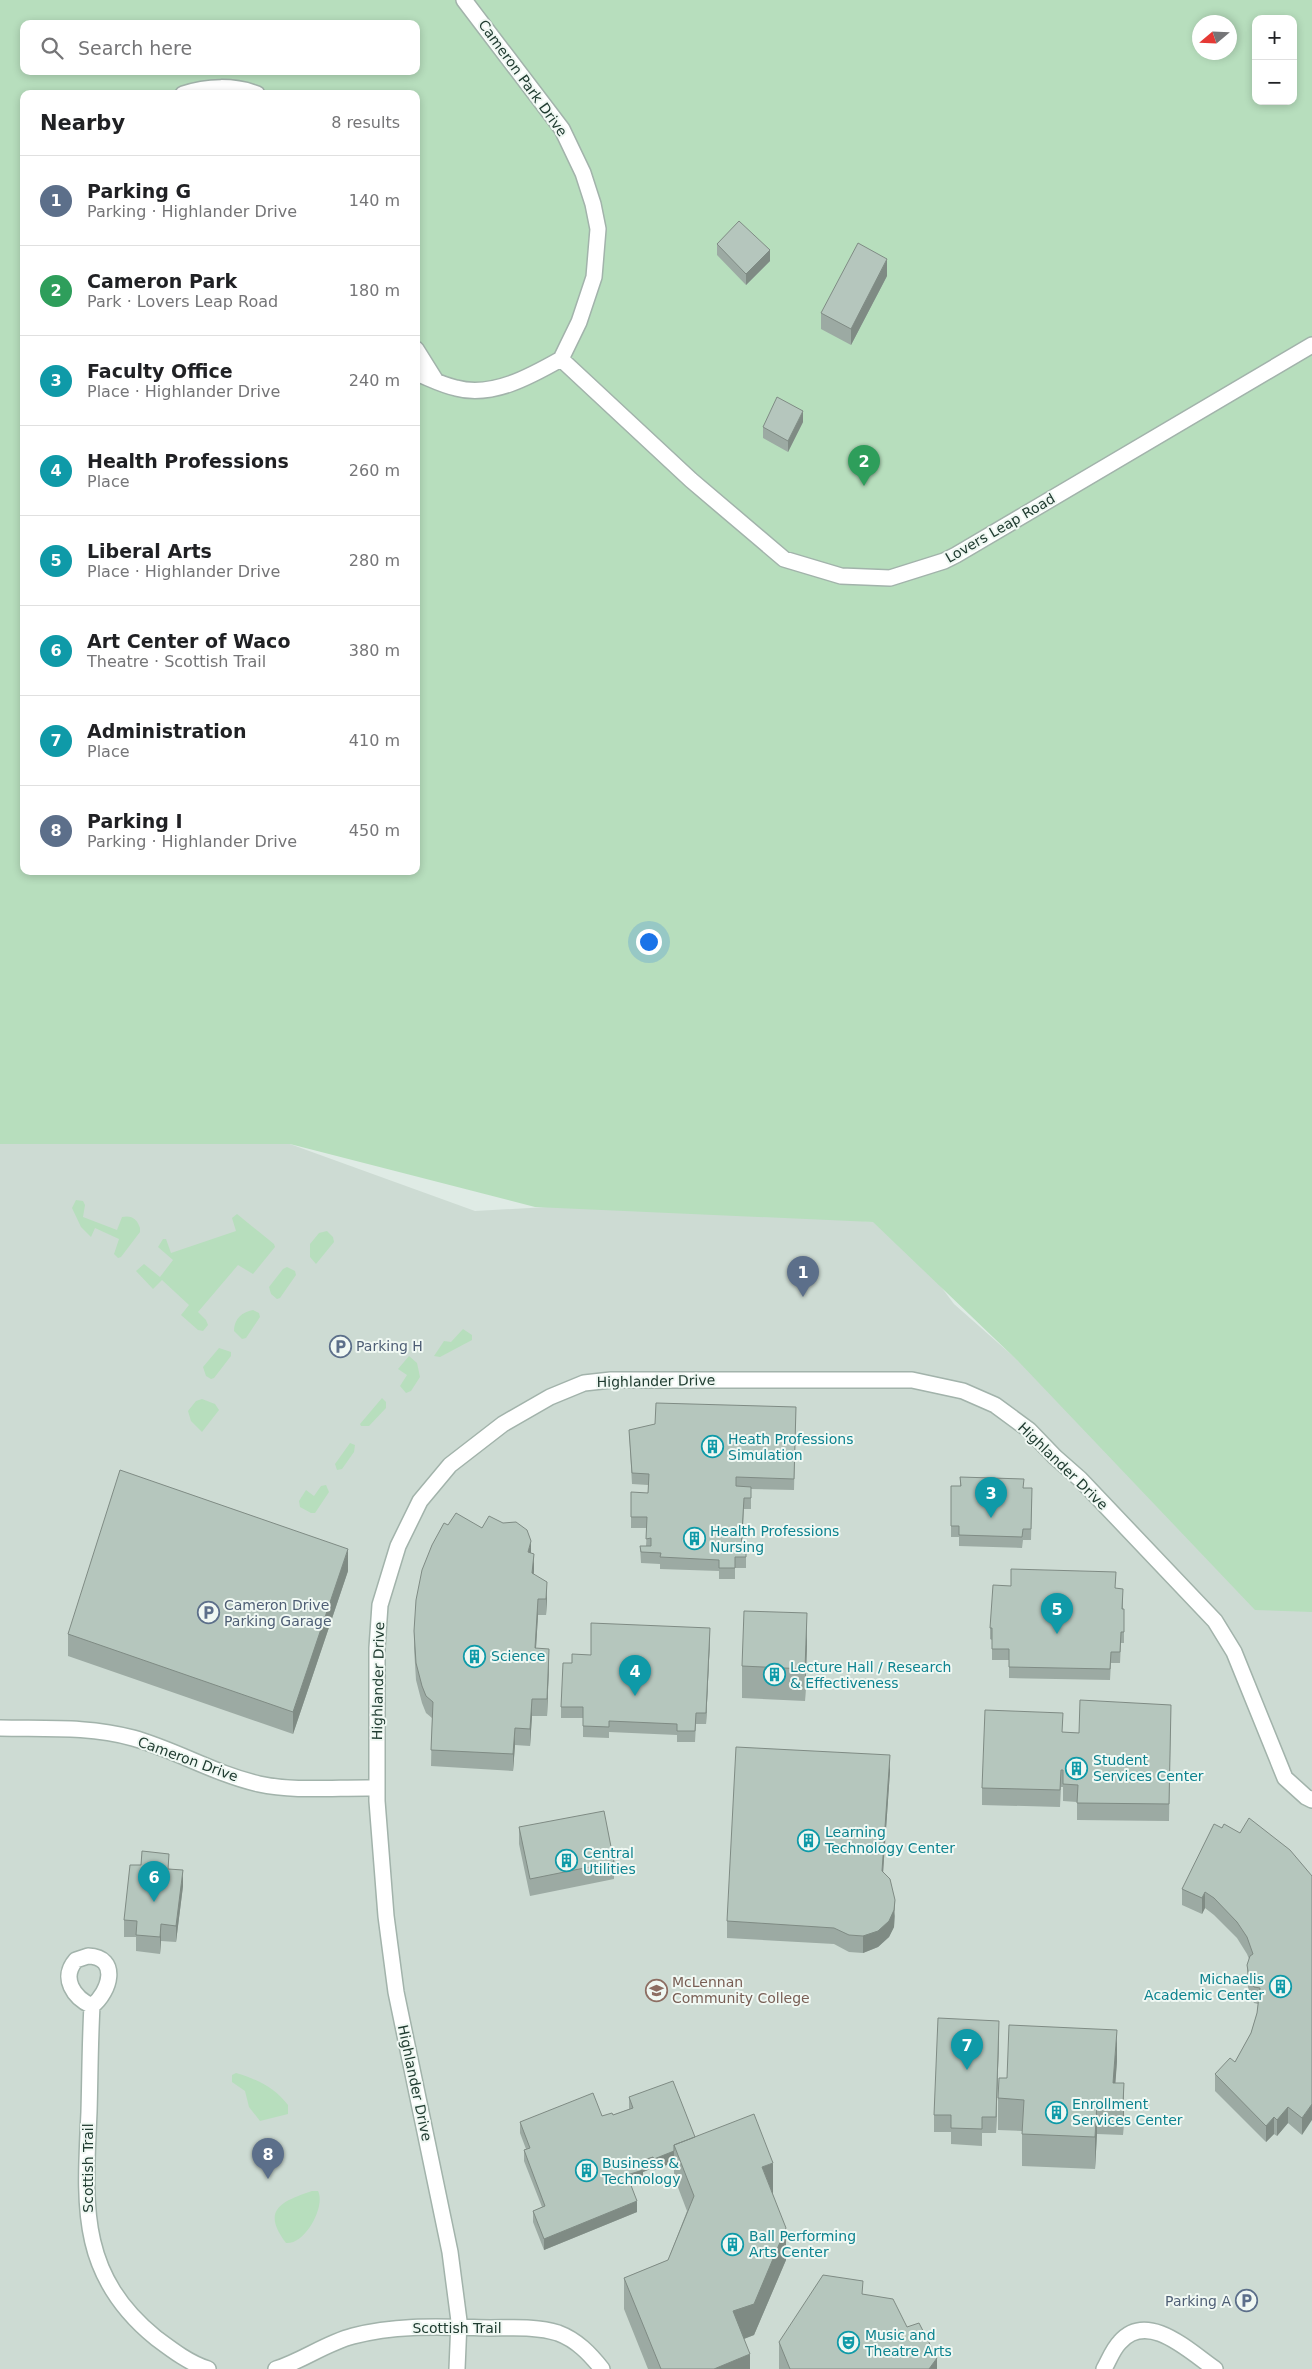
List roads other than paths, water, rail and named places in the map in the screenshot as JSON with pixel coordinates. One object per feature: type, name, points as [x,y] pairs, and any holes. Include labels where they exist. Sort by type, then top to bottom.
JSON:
[{"type":"street","name":"Cameron Park Drive","points":[[464,0],[562,129],[583,173],[593,204],[598,229],[594,277],[579,322],[561,359]]},
{"type":"street","points":[[196,90],[203,88],[247,90]]},
{"type":"street","name":"Lovers Leap Road","points":[[561,359],[691,480],[784,559],[841,576],[890,578],[944,561],[956,555],[1312,345]]},
{"type":"street","points":[[420,355],[436,381]]},
{"type":"street","points":[[420,375],[457,389],[481,391],[524,380],[561,359]]},
{"type":"street","name":"Highlander Drive","points":[[457,2369],[458,2328],[450,2252],[396,1992],[380,1858],[377,1788],[377,1648],[380,1605],[398,1546],[420,1501],[450,1465],[503,1424],[550,1397],[584,1384],[611,1380],[869,1378],[912,1380],[963,1391],[994,1405],[1030,1430],[1055,1457],[1080,1479],[1215,1621],[1236,1657],[1285,1778],[1312,1800]]},
{"type":"street","name":"Cameron Drive","points":[[0,1728],[33,1726],[78,1729],[132,1738],[259,1784],[295,1788],[377,1788]]},
{"type":"street","name":"Scottish Trail","points":[[92,2006],[85,2157],[86,2204],[91,2237],[102,2272],[120,2300],[142,2326],[170,2349],[208,2369]]},
{"type":"street","name":"Scottish Trail","points":[[276,2369],[290,2365],[351,2336],[392,2328],[536,2328],[559,2334],[585,2349],[602,2369]]},
{"type":"street","points":[[1104,2369],[1119,2343],[1127,2336],[1143,2330],[1154,2330],[1165,2335],[1215,2369]]},
{"type":"place","name":"Cameron Park","points":[[864,486]]},
{"type":"place","name":"Parking G","points":[[803,1297]]},
{"type":"place","name":"Parking H","points":[[340,1346]]},
{"type":"place","name":"Heath Professions Simulation","points":[[712,1447]]},
{"type":"place","name":"Faculty Office","points":[[991,1518]]},
{"type":"place","name":"Health Professions Nursing","points":[[694,1539]]},
{"type":"place","name":"Cameron Drive Parking Garage","points":[[208,1613]]},
{"type":"place","name":"Liberal Arts","points":[[1057,1634]]},
{"type":"place","name":"Science","points":[[475,1656]]},
{"type":"place","name":"Lecture Hall / Research & Effectiveness","points":[[774,1675]]},
{"type":"place","name":"Health Professions","points":[[635,1696]]},
{"type":"place","name":"Student Services Center","points":[[1077,1768]]},
{"type":"place","name":"Learning Technology Center","points":[[809,1840]]},
{"type":"place","name":"Central Utilities","points":[[567,1861]]},
{"type":"place","name":"Art Center of Waco","points":[[154,1902]]},
{"type":"place","name":"Michaelis Academic Center","points":[[1280,1987]]},
{"type":"place","name":"McLennan Community College","points":[[656,1990]]},
{"type":"place","name":"Administration","points":[[967,2070]]},
{"type":"place","name":"Enrollment Services Center","points":[[1056,2112]]},
{"type":"place","name":"Business & Technology","points":[[586,2171]]},
{"type":"place","name":"Parking I","points":[[268,2179]]},
{"type":"place","name":"Ball Performing Arts Center","points":[[733,2244]]},
{"type":"place","name":"Parking A","points":[[1247,2301]]},
{"type":"place","name":"Music and Theatre Arts","points":[[849,2343]]}]
